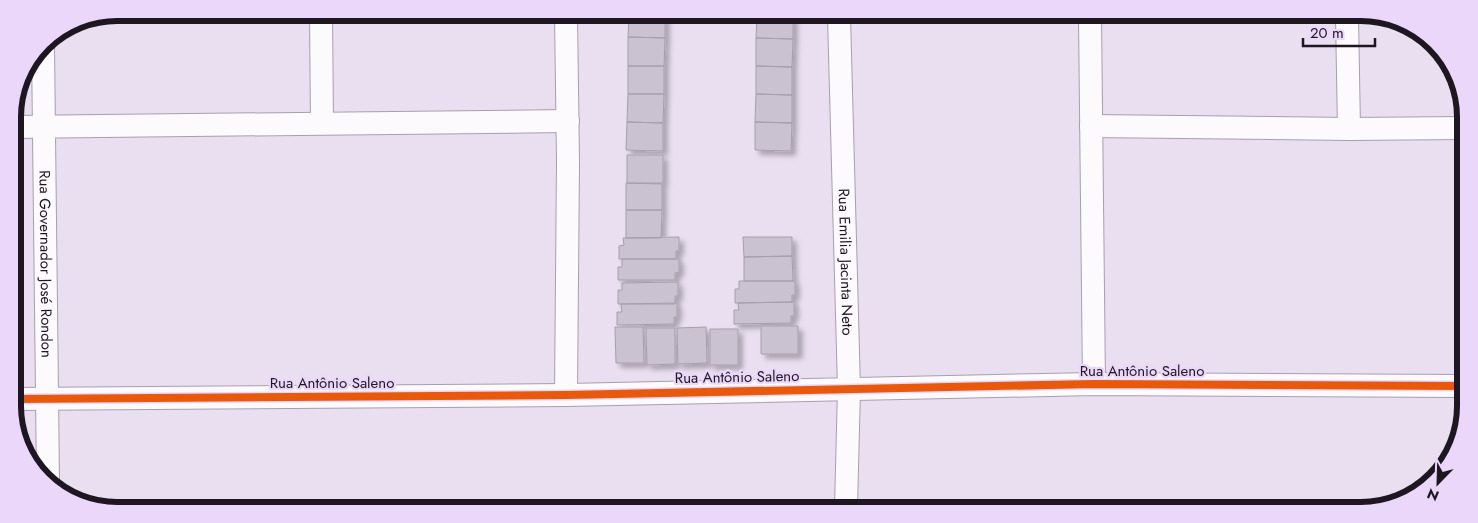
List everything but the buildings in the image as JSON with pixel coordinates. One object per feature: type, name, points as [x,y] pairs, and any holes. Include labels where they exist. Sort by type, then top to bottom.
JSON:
[{"type":"street","points":[[321,21],[322,123]]},
{"type":"street","points":[[566,21],[568,121],[566,395]]},
{"type":"street","name":"Rua Emilia Jacinta Neto","points":[[839,21],[849,389],[846,502]]},
{"type":"street","points":[[1090,21],[1094,384]]},
{"type":"street","points":[[1347,21],[1349,129]]},
{"type":"street","name":"Rua Governador José Rondon","points":[[43,56],[48,472]]},
{"type":"street","points":[[21,127],[568,121]]},
{"type":"street","points":[[1091,126],[1349,129],[1457,128]]},
{"type":"street","name":"Rua Antônio Saleno","points":[[21,399],[566,395],[1094,384],[1457,386]]},
{"type":"cycle path","points":[[21,399],[566,395],[1094,384],[1457,386]]}]
